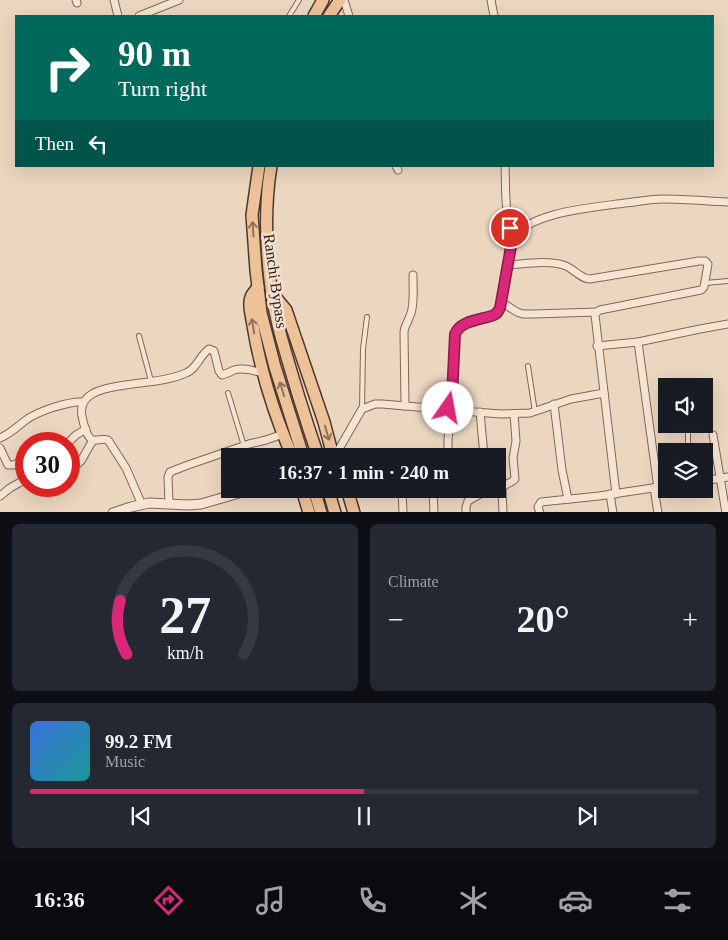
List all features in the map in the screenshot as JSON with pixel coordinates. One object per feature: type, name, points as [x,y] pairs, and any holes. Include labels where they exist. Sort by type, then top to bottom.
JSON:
[{"type":"main road","points":[[315,15],[323,0]]},
{"type":"main road","points":[[330,15],[342,0]]},
{"type":"main road","name":"Ranchi Bypass","points":[[259,167],[252,216],[261,312],[270,349],[301,448]]},
{"type":"main road","name":"Ranchi Bypass","points":[[271,167],[266,222],[271,291],[288,363],[316,448]]},
{"type":"main road","points":[[258,287],[251,296],[250,307],[254,335],[263,373],[288,448]]},
{"type":"main road","points":[[271,291],[286,310],[332,448]]},
{"type":"main road","points":[[305,498],[309,512]]},
{"type":"main road","points":[[331,498],[335,512]]},
{"type":"main road","points":[[350,498],[354,512]]},
{"type":"street","points":[[114,0],[118,15]]},
{"type":"street","points":[[142,15],[179,0]]},
{"type":"street","points":[[342,0],[349,15]]},
{"type":"street","points":[[491,0],[494,15]]},
{"type":"street","points":[[505,167],[508,219],[514,236]]},
{"type":"street","points":[[448,448],[455,334],[465,324],[497,313],[502,302],[514,236],[517,232],[542,219],[577,210],[661,199],[728,202]]},
{"type":"street","points":[[502,302],[523,314],[597,312],[626,304],[701,290],[704,287],[708,266],[705,261],[699,261],[586,279],[569,267],[554,263],[508,265]]},
{"type":"street","points":[[405,406],[404,332],[413,306],[413,275]]},
{"type":"street","points":[[597,312],[594,318],[604,393],[613,512]]},
{"type":"street","points":[[598,346],[638,342],[728,324]]},
{"type":"street","points":[[638,342],[658,512]]},
{"type":"street","points":[[0,438],[33,415],[74,402],[83,402],[92,394],[103,389],[188,373],[209,349],[214,351],[219,371],[222,375],[236,369],[263,373]]},
{"type":"street","points":[[339,448],[362,409],[375,404],[514,414],[535,412],[571,398],[604,393]]},
{"type":"street","points":[[83,402],[82,416],[89,437],[93,440]]},
{"type":"street","points":[[554,404],[562,470],[568,499]]},
{"type":"street","points":[[480,412],[483,448]]},
{"type":"street","points":[[503,512],[502,487],[515,479],[513,458],[516,441],[514,414]]},
{"type":"street","points":[[80,432],[86,429]]},
{"type":"street","points":[[169,504],[168,477],[170,472],[283,434]]},
{"type":"street","points":[[714,435],[726,512]]},
{"type":"street","points":[[80,462],[93,440],[102,438],[108,440],[129,474],[142,505]]},
{"type":"street","points":[[0,448],[5,462],[8,465],[15,464]]},
{"type":"street","points":[[713,480],[728,477]]},
{"type":"street","points":[[0,496],[15,485]]},
{"type":"street","points":[[540,512],[538,507],[540,502],[656,488]]},
{"type":"street","points":[[113,512],[149,504],[201,504],[222,498]]},
{"type":"street","points":[[402,498],[403,512]]},
{"type":"street","points":[[433,498],[434,512]]},
{"type":"street","points":[[466,512],[468,501],[473,498]]},
{"type":"lane","points":[[291,15],[299,0]]},
{"type":"lane","points":[[705,283],[728,281]]},
{"type":"lane","points":[[362,409],[363,349],[367,317]]},
{"type":"lane","points":[[139,336],[151,381]]},
{"type":"lane","points":[[528,366],[535,412]]},
{"type":"lane","points":[[228,393],[244,446]]},
{"type":"lane","points":[[688,433],[688,443]]},
{"type":"route","points":[[448,408],[452,396],[455,334],[465,324],[494,315],[500,308],[514,236],[510,228]]}]
